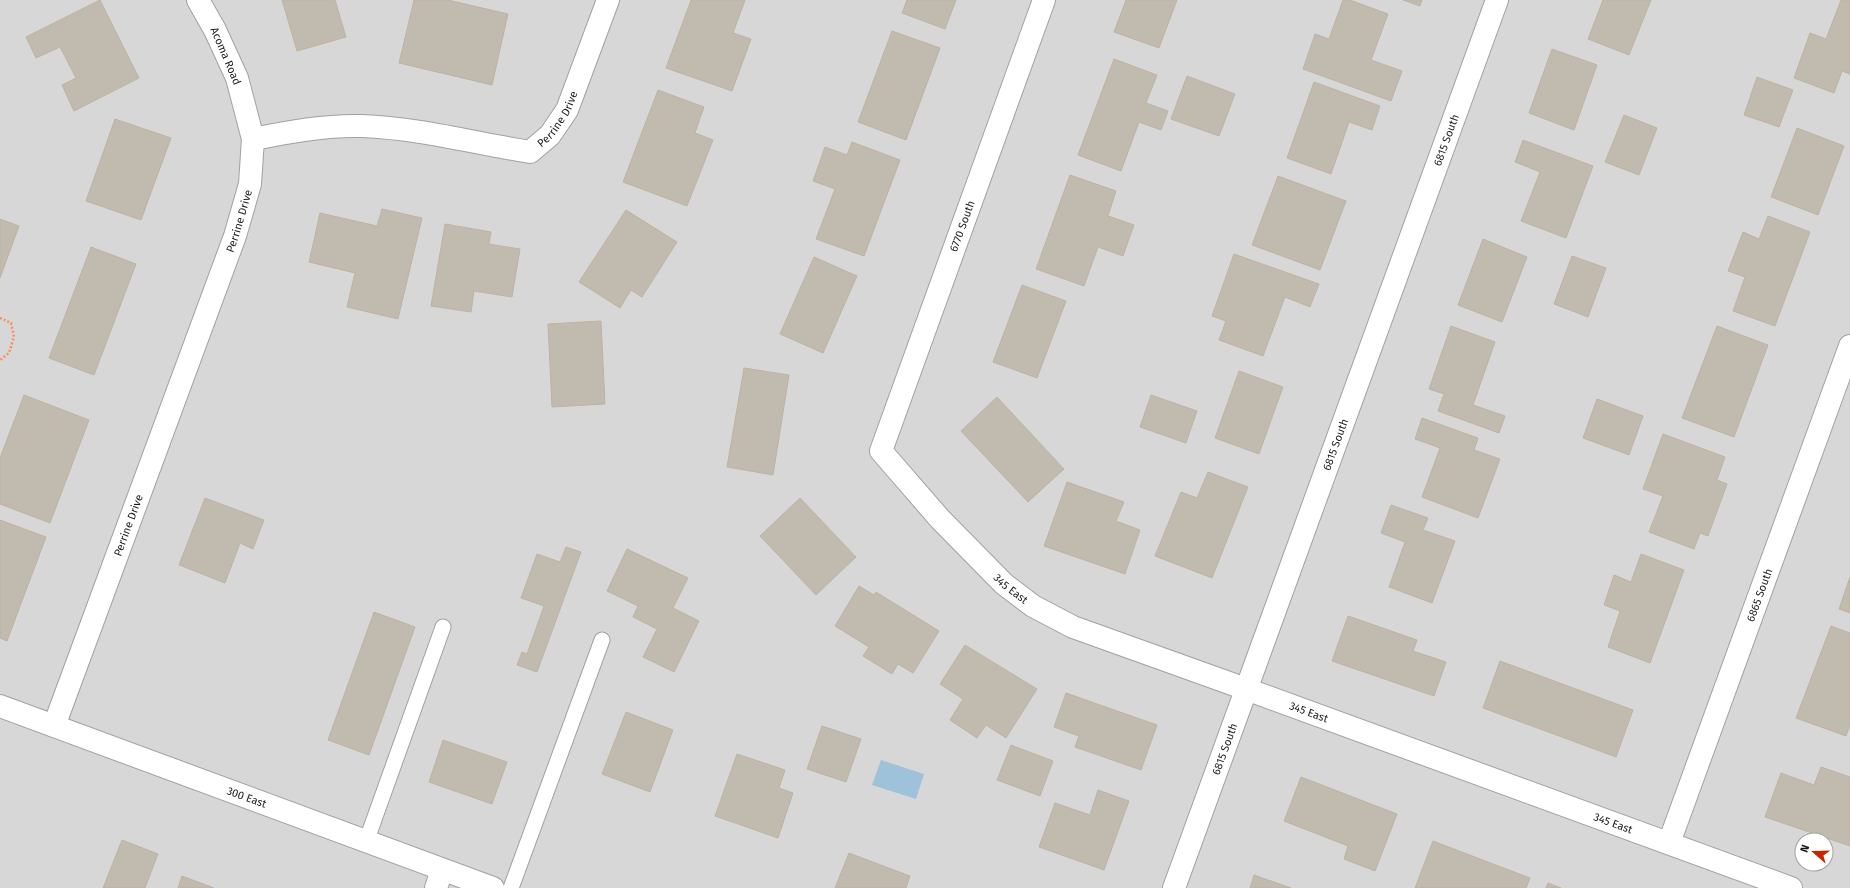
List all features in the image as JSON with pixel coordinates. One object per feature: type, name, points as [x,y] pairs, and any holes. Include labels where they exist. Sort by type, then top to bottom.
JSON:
[{"type":"street","name":"Acoma Road","points":[[198,0],[216,30],[237,78],[253,139]]},
{"type":"street","name":"Perrine Drive","points":[[54,726],[235,236],[250,184],[253,139],[306,129],[361,126],[420,132],[530,152],[550,135],[567,110],[608,0]]},
{"type":"street","name":"6770 South","points":[[881,451],[1044,0]]},
{"type":"street","name":"6815 South","points":[[1174,888],[1497,0]]},
{"type":"street","name":"6865 South","points":[[1669,843],[1850,346]]},
{"type":"street","name":"345 East","points":[[881,451],[940,519],[998,579],[1033,606],[1073,627],[1791,888]]},
{"type":"street","name":"300 East","points":[[1,707],[366,842],[439,879],[493,888]]},
{"type":"lane","points":[[366,842],[443,627]]},
{"type":"lane","points":[[510,888],[602,640]]},
{"type":"path","points":[[0,318],[11,323],[14,337],[10,353],[0,360]]},
{"type":"shaded area","points":[[0,0],[1850,0],[1850,888],[0,888]]},
{"type":"water","points":[[881,760],[924,774],[916,799],[872,785]]},
{"type":"building","points":[[100,0],[139,78],[74,111],[62,85],[76,78],[60,47],[36,58],[26,37]]},
{"type":"building","points":[[282,0],[335,0],[346,37],[297,51]]},
{"type":"building","points":[[414,0],[448,0],[508,14],[492,85],[399,63]]},
{"type":"building","points":[[691,0],[745,0],[733,33],[751,39],[732,91],[666,68]]},
{"type":"building","points":[[907,0],[956,0],[945,29],[902,13]]},
{"type":"building","points":[[1126,0],[1177,0],[1159,48],[1114,32]]},
{"type":"building","points":[[1343,0],[1350,0],[1388,14],[1371,60],[1402,71],[1391,101],[1303,69],[1315,34],[1329,39]]},
{"type":"building","points":[[1403,0],[1422,0],[1420,6]]},
{"type":"building","points":[[1603,0],[1651,0],[1629,55],[1588,39]]},
{"type":"building","points":[[1841,0],[1850,0],[1850,74],[1842,71],[1834,93],[1794,78],[1810,33],[1826,39]]},
{"type":"building","points":[[892,31],[940,48],[906,140],[858,122]]},
{"type":"building","points":[[1552,49],[1597,65],[1574,130],[1529,113]]},
{"type":"building","points":[[1114,59],[1157,75],[1146,103],[1168,111],[1161,130],[1139,122],[1121,171],[1078,155]]},
{"type":"building","points":[[1187,76],[1235,94],[1219,136],[1171,119]]},
{"type":"building","points":[[1757,77],[1793,90],[1779,127],[1744,115]]},
{"type":"building","points":[[1314,82],[1380,106],[1372,130],[1349,122],[1331,174],[1287,158]]},
{"type":"building","points":[[658,90],[704,107],[695,133],[713,140],[687,206],[623,182]]},
{"type":"building","points":[[1624,115],[1657,128],[1639,175],[1605,162]]},
{"type":"building","points":[[115,119],[171,138],[141,220],[86,201]]},
{"type":"building","points":[[1797,128],[1844,146],[1818,215],[1771,197]]},
{"type":"building","points":[[1523,140],[1593,166],[1566,238],[1521,221],[1540,172],[1515,162]]},
{"type":"building","points":[[852,142],[900,160],[864,256],[816,239],[835,189],[813,181],[825,147],[847,155]]},
{"type":"building","points":[[1070,175],[1116,191],[1108,216],[1134,225],[1123,256],[1098,247],[1084,286],[1036,269]]},
{"type":"building","points":[[1278,176],[1346,201],[1320,270],[1252,245]]},
{"type":"building","points":[[382,209],[422,218],[398,319],[347,307],[355,273],[309,262],[320,213],[377,226]]},
{"type":"building","points":[[626,210],[677,242],[642,297],[631,290],[620,308],[579,282]]},
{"type":"building","points":[[1768,216],[1810,232],[1775,326],[1733,311],[1745,277],[1728,271],[1743,232],[1759,239]]},
{"type":"building","points":[[0,219],[19,226],[0,278]]},
{"type":"building","points":[[445,224],[491,232],[489,244],[520,249],[512,297],[474,291],[471,312],[431,306]]},
{"type":"building","points":[[1483,239],[1527,257],[1502,322],[1458,305]]},
{"type":"building","points":[[91,247],[136,264],[94,375],[49,358]]},
{"type":"building","points":[[1234,254],[1319,284],[1310,307],[1285,297],[1263,356],[1219,340],[1226,321],[1212,316]]},
{"type":"building","points":[[1572,256],[1606,268],[1588,317],[1554,304]]},
{"type":"building","points":[[814,257],[857,276],[823,353],[780,334]]},
{"type":"building","points":[[1022,285],[1066,301],[1037,378],[993,362]]},
{"type":"building","points":[[601,321],[605,404],[552,407],[548,324]]},
{"type":"building","points":[[1451,326],[1495,342],[1473,405],[1505,416],[1499,433],[1438,411],[1444,394],[1429,389]]},
{"type":"building","points":[[1717,326],[1768,345],[1734,437],[1682,418]]},
{"type":"building","points":[[744,368],[789,375],[773,475],[727,467]]},
{"type":"building","points":[[1239,371],[1283,387],[1259,454],[1215,438]]},
{"type":"building","points":[[24,395],[89,420],[50,523],[0,504],[0,458]]},
{"type":"building","points":[[1151,395],[1197,411],[1186,443],[1140,427]]},
{"type":"building","points":[[997,397],[1064,469],[1028,502],[961,431]]},
{"type":"building","points":[[1597,399],[1643,416],[1629,455],[1583,438]]},
{"type":"building","points":[[1422,418],[1478,438],[1474,450],[1500,459],[1478,518],[1422,497],[1440,448],[1415,439]]},
{"type":"building","points":[[1663,434],[1725,457],[1717,480],[1727,484],[1708,536],[1700,533],[1694,549],[1649,532],[1663,496],[1643,489]]},
{"type":"building","points":[[1208,472],[1248,487],[1212,578],[1155,556],[1181,492],[1197,498]]},
{"type":"building","points":[[1067,482],[1124,502],[1116,521],[1140,530],[1125,574],[1044,546]]},
{"type":"building","points":[[205,498],[264,520],[253,549],[240,543],[225,583],[179,565]]},
{"type":"building","points":[[800,498],[856,557],[816,595],[760,536]]},
{"type":"building","points":[[1391,505],[1428,518],[1423,530],[1455,541],[1432,603],[1389,587],[1405,542],[1381,533]]},
{"type":"building","points":[[0,520],[46,537],[7,641],[0,638]]},
{"type":"building","points":[[566,547],[581,552],[537,672],[517,665],[522,652],[527,654],[544,606],[521,598],[537,554],[560,562]]},
{"type":"building","points":[[627,549],[688,578],[673,608],[699,621],[674,672],[643,657],[657,629],[633,617],[638,606],[607,591]]},
{"type":"building","points":[[1641,554],[1684,570],[1650,663],[1608,647],[1620,611],[1604,605],[1614,575],[1631,582]]},
{"type":"building","points":[[1850,577],[1850,613],[1839,609]]},
{"type":"building","points":[[859,586],[874,595],[876,592],[939,631],[913,673],[898,664],[892,674],[863,656],[869,647],[835,626]]},
{"type":"building","points":[[374,612],[415,627],[369,755],[328,740]]},
{"type":"building","points":[[1348,616],[1417,640],[1413,651],[1446,662],[1434,696],[1332,661]]},
{"type":"building","points":[[1831,626],[1850,633],[1850,725],[1846,736],[1796,718]]},
{"type":"building","points":[[965,645],[1037,689],[1006,738],[986,725],[977,738],[950,720],[963,699],[940,684]]},
{"type":"building","points":[[1500,661],[1633,710],[1616,757],[1483,708]]},
{"type":"building","points":[[1066,693],[1157,725],[1141,770],[1075,747],[1079,736],[1054,727]]},
{"type":"building","points":[[626,712],[673,730],[650,792],[602,774]]},
{"type":"building","points":[[822,726],[861,739],[846,782],[807,769]]},
{"type":"building","points":[[443,740],[507,762],[492,804],[429,782]]},
{"type":"building","points":[[1011,745],[1053,761],[1040,796],[997,780]]},
{"type":"building","points":[[737,754],[785,770],[779,788],[793,793],[778,838],[715,816]]},
{"type":"building","points":[[1821,767],[1850,777],[1850,846],[1834,841],[1834,832],[1809,832],[1765,817],[1781,773],[1814,785]]},
{"type":"building","points":[[1301,777],[1397,814],[1375,871],[1344,859],[1348,846],[1284,821]]},
{"type":"building","points":[[1098,790],[1129,801],[1104,870],[1039,847],[1055,803],[1090,815]]},
{"type":"building","points":[[122,840],[158,854],[145,888],[103,888]]},
{"type":"building","points":[[1433,841],[1530,878],[1526,888],[1415,888]]},
{"type":"building","points":[[849,853],[910,876],[906,888],[835,888]]},
{"type":"building","points":[[1254,875],[1291,888],[1250,888]]},
{"type":"building","points":[[182,876],[214,888],[178,888]]},
{"type":"building","points":[[1548,883],[1561,888],[1546,888]]}]
